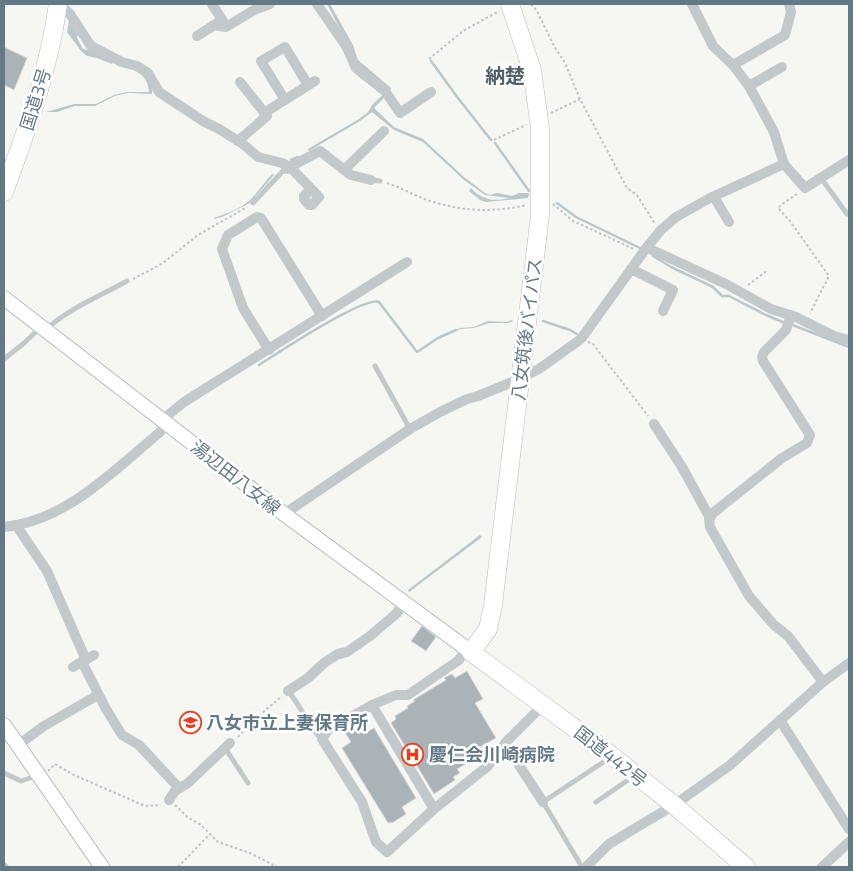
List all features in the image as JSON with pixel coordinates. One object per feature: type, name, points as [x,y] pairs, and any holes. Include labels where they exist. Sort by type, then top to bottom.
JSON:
[{"type":"highway","name":"国道3号","points":[[4,192],[33,110],[53,38],[59,4]]},
{"type":"highway","name":"八女筑後バイパス","points":[[469,650],[488,629],[493,605],[540,216],[540,128],[532,70],[505,6]]},
{"type":"highway","name":"国道442号","points":[[469,650],[634,773],[746,867]]},
{"type":"main road","name":"湯辺田八女線","points":[[4,298],[284,514],[469,650]]},
{"type":"main road","points":[[4,725],[102,867]]},
{"type":"street","points":[[59,4],[70,14],[91,46],[122,62],[137,66],[148,73],[159,92],[238,141],[258,157],[282,163],[311,189]]},
{"type":"street","points":[[212,4],[221,24]]},
{"type":"street","points":[[197,36],[270,4]]},
{"type":"street","points":[[317,4],[346,46],[356,68],[384,91],[400,112],[431,92]]},
{"type":"street","points":[[692,4],[713,46],[733,65],[749,86],[774,132],[784,164],[805,188],[848,164]]},
{"type":"street","points":[[733,65],[786,35],[791,12],[788,4]]},
{"type":"street","points":[[264,113],[285,100],[312,83],[289,46],[261,62],[285,100]]},
{"type":"street","points":[[749,86],[782,67]]},
{"type":"street","points":[[238,141],[267,116],[240,82]]},
{"type":"street","points":[[344,170],[384,131]]},
{"type":"street","points":[[287,169],[320,150],[351,175],[376,180]]},
{"type":"street","points":[[284,514],[440,412],[467,399],[520,379],[539,369],[581,339],[645,250],[661,230],[676,217],[714,196],[784,164]]},
{"type":"street","points":[[714,196],[730,222]]},
{"type":"street","points":[[269,350],[243,308],[222,249],[228,235],[235,229],[256,217],[261,218],[322,316]]},
{"type":"street","points":[[645,250],[652,250],[771,309],[806,321],[834,336],[849,340]]},
{"type":"street","points":[[4,527],[47,517],[99,485],[159,433],[164,422],[184,402],[407,262]]},
{"type":"street","points":[[631,269],[673,290],[663,311]]},
{"type":"street","points":[[791,315],[786,330],[764,352],[762,357],[810,435],[810,440],[808,444],[782,458],[712,513],[710,527],[749,596],[774,625],[788,636],[823,682]]},
{"type":"street","points":[[654,424],[682,467],[710,518]]},
{"type":"street","points":[[16,525],[47,571],[98,695],[122,735],[139,745],[179,788]]},
{"type":"street","points":[[288,691],[308,678],[324,663],[338,654],[347,652],[370,636],[397,613],[404,602]]},
{"type":"street","points":[[469,650],[459,660],[408,695],[396,695],[372,705],[329,729],[322,739],[362,802],[376,842],[387,852],[434,809],[488,766],[507,741],[543,705]]},
{"type":"street","points":[[584,867],[609,844],[674,805],[729,766],[823,682],[849,663]]},
{"type":"street","points":[[18,745],[44,726],[98,695]]},
{"type":"street","points":[[372,705],[434,809]]},
{"type":"street","points":[[780,720],[849,829]]},
{"type":"street","points":[[169,800],[179,788],[188,783],[228,746]]},
{"type":"street","points":[[503,748],[515,759],[543,802]]},
{"type":"street","points":[[822,867],[849,842]]},
{"type":"lane","points":[[253,203],[287,169]]},
{"type":"lane","points":[[821,178],[846,214]]},
{"type":"lane","points":[[4,359],[44,329],[74,310],[128,282]]},
{"type":"lane","points":[[375,366],[410,430]]},
{"type":"lane","points":[[288,691],[315,732],[322,739]]},
{"type":"lane","points":[[228,746],[248,783]]},
{"type":"lane","points":[[584,867],[543,802],[604,761]]},
{"type":"lane","points":[[4,773],[21,781],[40,777]]},
{"type":"lane","points":[[596,802],[628,780],[634,773]]},
{"type":"path","points":[[532,4],[565,63],[580,99],[627,188],[637,194],[651,219],[661,230]]},
{"type":"path","points":[[429,59],[454,38],[505,6]]},
{"type":"path","points":[[548,115],[580,99]]},
{"type":"path","points":[[494,140],[530,123]]},
{"type":"path","points":[[376,180],[402,188],[435,203],[495,211],[532,204]]},
{"type":"path","points":[[805,188],[778,208],[790,221],[829,276],[806,321]]},
{"type":"path","points":[[128,282],[163,263],[198,235],[253,203]]},
{"type":"path","points":[[551,203],[573,221],[626,244],[645,250]]},
{"type":"path","points":[[739,292],[768,270]]},
{"type":"path","points":[[581,339],[593,344],[654,424]]},
{"type":"path","points":[[228,746],[254,720],[288,691]]},
{"type":"path","points":[[40,777],[55,764],[74,775],[145,806],[162,805],[169,800],[218,842],[250,853],[277,867]]},
{"type":"path","points":[[178,867],[210,834]]},
{"type":"shaded area","points":[[327,4],[330,4],[353,45],[358,60],[391,88],[390,92],[374,108],[394,127],[423,139],[464,177],[485,193],[512,196],[519,193],[529,193],[528,198],[486,202],[480,200],[469,191],[471,188],[479,195],[488,199],[509,198],[485,195],[464,180],[423,142],[394,130],[372,112],[309,151],[308,149],[359,119],[388,90],[358,64]]},
{"type":"shaded area","points":[[69,21],[78,34],[77,38],[83,49],[92,51],[113,62],[112,64],[87,56],[81,51],[67,32]]},
{"type":"shaded area","points":[[117,63],[142,71],[150,82],[152,94],[128,93],[115,96],[95,106],[75,106],[57,112],[46,112],[74,104],[96,104],[114,95],[127,92],[149,92],[143,76],[134,70],[116,65]]},
{"type":"shaded area","points":[[272,174],[274,175],[250,203],[214,219],[248,202]]},
{"type":"shaded area","points":[[512,320],[508,323],[489,323],[474,328],[453,331],[460,328],[474,327],[488,321],[506,322]]},
{"type":"shaded area","points":[[480,535],[482,537],[409,592],[408,590]]},
{"type":"building","points":[[4,47],[27,58],[14,90],[4,85]]},
{"type":"building","points":[[422,626],[436,637],[426,651],[411,641]]},
{"type":"building","points":[[467,671],[483,699],[475,703],[496,738],[473,751],[475,754],[469,758],[471,761],[457,769],[460,773],[453,777],[455,780],[434,794],[391,723],[396,719],[395,716],[415,701],[413,700],[446,680],[444,678],[452,674],[455,678]]},
{"type":"building","points":[[356,722],[363,734],[374,728],[416,798],[402,807],[406,814],[392,823],[388,823],[342,748],[351,742],[343,729]]},
{"type":"waterway","points":[[431,61],[491,140]]},
{"type":"waterway","points":[[495,143],[529,191]]},
{"type":"waterway","points":[[291,160],[298,157]]},
{"type":"waterway","points":[[557,203],[576,217],[642,249]]},
{"type":"waterway","points":[[653,256],[671,267],[713,287],[722,296],[729,296],[785,323]]},
{"type":"waterway","points":[[259,365],[339,316],[370,303],[379,302],[417,352],[438,338],[456,330]]},
{"type":"waterway","points":[[543,321],[577,334]]},
{"type":"waterway","points":[[790,324],[849,347]]},
{"type":"waterway","points":[[4,863],[8,867]]},
{"type":"place","name":"八女市立上妻保育所","points":[[190,722]]},
{"type":"place","name":"慶仁会川崎病院","points":[[413,754]]},
{"type":"district","name":"納楚","points":[[505,75]]}]
